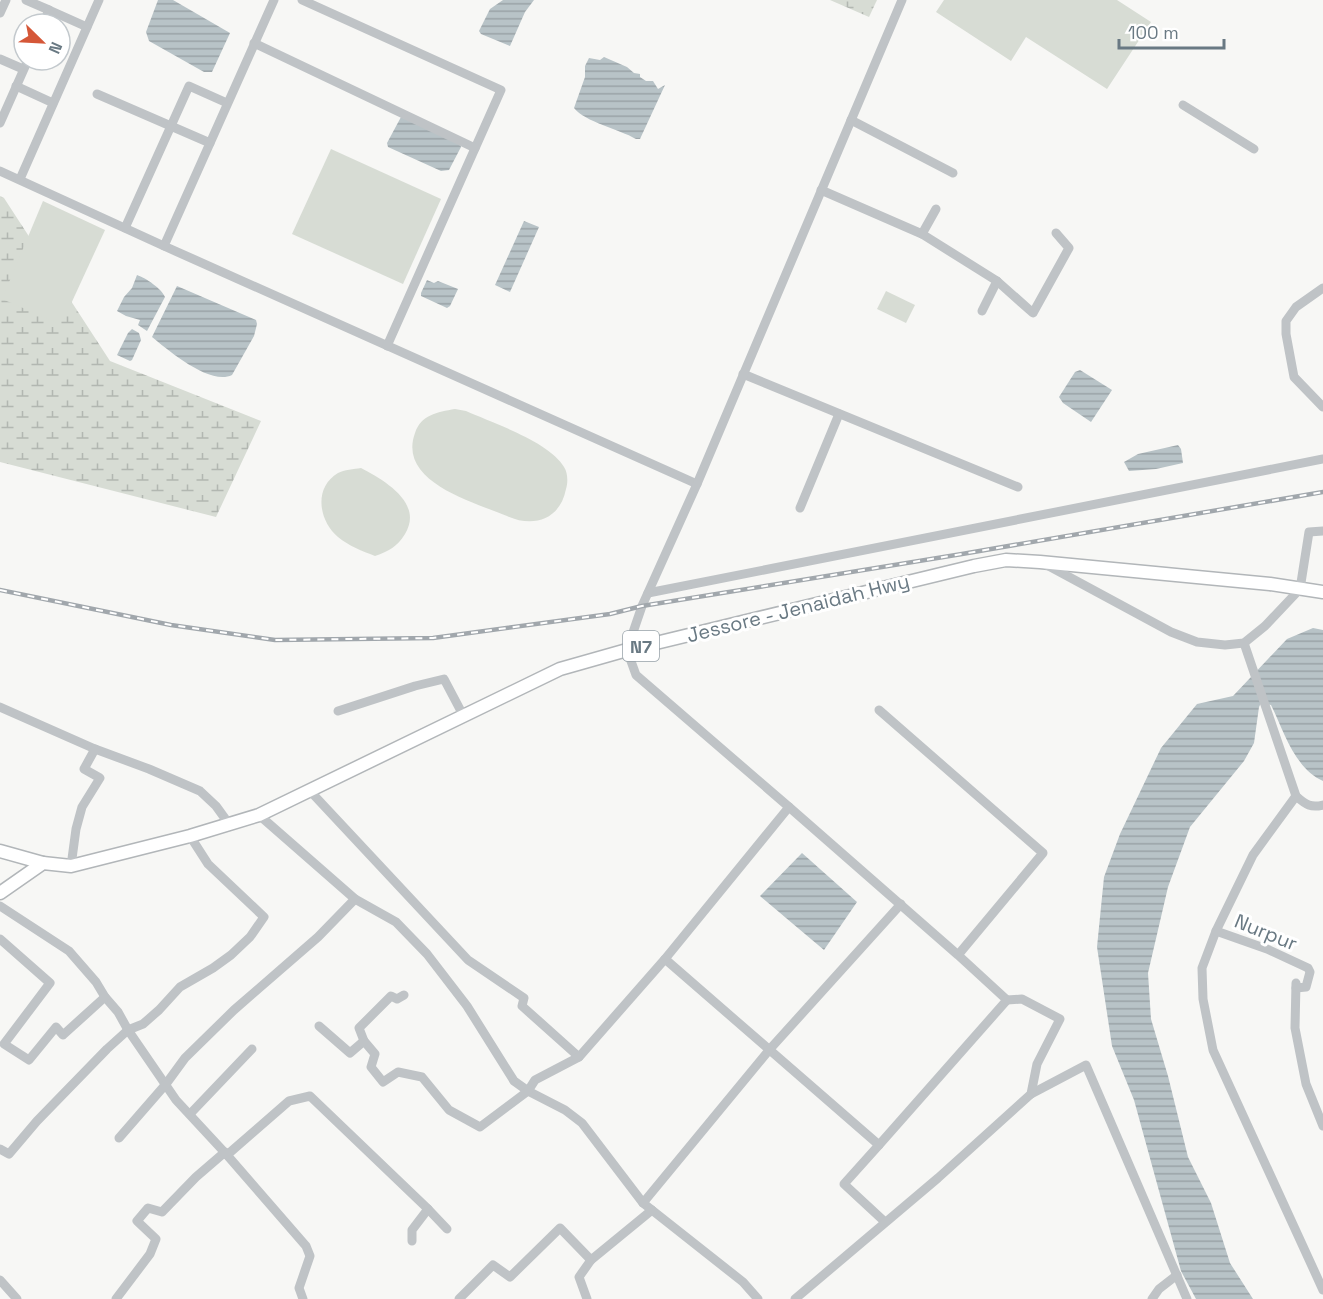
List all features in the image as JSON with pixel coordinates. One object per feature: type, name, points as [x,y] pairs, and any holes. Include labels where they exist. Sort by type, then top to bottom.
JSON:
[{"type":"highway","name":"Jessore - Jenaidah Hwy","points":[[43,863],[71,866],[190,836],[259,815],[311,792],[560,669],[627,650],[989,563],[1006,560],[1040,562],[1270,584],[1323,592]]},
{"type":"highway","name":"N7","points":[[0,851],[43,863]]},
{"type":"highway","points":[[0,893],[43,863]]},
{"type":"street","points":[[0,13],[6,0]]},
{"type":"street","points":[[26,0],[87,27]]},
{"type":"street","points":[[20,179],[99,0]]},
{"type":"street","points":[[164,246],[274,0]]},
{"type":"street","points":[[302,0],[501,90],[387,346]]},
{"type":"street","points":[[902,0],[697,484],[648,593],[627,650],[636,675],[901,904],[1007,1000]]},
{"type":"street","points":[[254,43],[475,148]]},
{"type":"street","points":[[0,123],[22,72]]},
{"type":"street","points":[[125,228],[189,86],[227,103]]},
{"type":"street","points":[[16,87],[53,103]]},
{"type":"street","points":[[97,94],[210,143]]},
{"type":"street","points":[[1183,105],[1254,149]]},
{"type":"street","points":[[851,120],[953,173]]},
{"type":"street","points":[[0,171],[697,484]]},
{"type":"street","points":[[821,190],[922,234],[997,281],[1033,313],[1069,248],[1056,233]]},
{"type":"street","points":[[922,234],[936,209]]},
{"type":"street","points":[[982,311],[997,281]]},
{"type":"street","points":[[1323,288],[1296,307],[1286,321],[1286,334],[1294,377],[1323,407]]},
{"type":"street","points":[[743,374],[1018,487]]},
{"type":"street","points":[[800,508],[839,414]]},
{"type":"street","points":[[648,593],[1323,459]]},
{"type":"street","points":[[1040,562],[1171,632],[1210,644],[1244,643],[1265,626],[1300,589],[1309,532],[1323,531]]},
{"type":"street","points":[[1244,643],[1296,796],[1306,805],[1314,807],[1323,805]]},
{"type":"street","points":[[338,711],[425,682],[444,679],[463,715]]},
{"type":"street","points":[[0,707],[200,792],[216,806],[229,824]]},
{"type":"street","points":[[879,710],[1043,853],[958,955]]},
{"type":"street","points":[[71,866],[82,807],[100,778],[84,770],[95,749]]},
{"type":"street","points":[[311,792],[468,960],[524,998],[522,1006],[579,1058]]},
{"type":"street","points":[[1296,796],[1252,855],[1216,932],[1202,968],[1203,999],[1213,1050],[1323,1290]]},
{"type":"street","points":[[404,995],[397,999],[391,996],[359,1028],[364,1041],[375,1054],[371,1067],[383,1082],[398,1072],[422,1077],[449,1110],[480,1127],[528,1091],[535,1080],[579,1058],[665,959],[789,807]]},
{"type":"street","points":[[259,815],[355,899],[396,922],[427,954],[467,1006],[514,1081],[565,1110],[582,1123],[643,1203],[743,1282],[758,1299]]},
{"type":"street","points":[[0,1149],[9,1154],[106,1048],[128,1030],[143,1024],[180,987],[231,956],[250,937],[264,917],[208,864],[190,836]]},
{"type":"street","points":[[119,1138],[166,1084],[185,1058],[355,899]]},
{"type":"street","points":[[643,1203],[770,1049],[901,904]]},
{"type":"street","points":[[0,906],[69,951],[96,982],[166,1084],[190,1114],[310,1251],[299,1288],[303,1299]]},
{"type":"street","name":"Nurpur","points":[[1216,932],[1267,949],[1308,968],[1310,972],[1306,987],[1296,985],[1295,1028],[1306,1084],[1323,1126]]},
{"type":"street","points":[[0,939],[50,983],[4,1044],[29,1060],[56,1027],[63,1035],[105,997]]},
{"type":"street","points":[[665,959],[879,1145]]},
{"type":"street","points":[[885,1222],[844,1184],[1007,1000],[1022,999],[1060,1019],[1037,1064],[1031,1094]]},
{"type":"street","points":[[319,1026],[350,1053],[364,1041]]},
{"type":"street","points":[[190,1114],[252,1050]]},
{"type":"street","points":[[795,1299],[938,1178],[1031,1094],[1086,1065],[1187,1299]]},
{"type":"street","points":[[116,1299],[150,1254],[156,1239],[137,1221],[148,1208],[162,1212],[196,1177],[289,1101],[310,1096],[447,1229]]},
{"type":"street","points":[[412,1241],[412,1230],[428,1209]]},
{"type":"street","points":[[587,1299],[579,1277],[591,1260],[652,1210]]},
{"type":"street","points":[[459,1299],[493,1265],[510,1277],[560,1228],[591,1260]]},
{"type":"street","points":[[1152,1299],[1177,1275]]},
{"type":"street","points":[[0,1280],[17,1299]]},
{"type":"green space","points":[[830,0],[877,0],[869,17]]},
{"type":"green space","points":[[944,0],[1117,0],[1151,22],[1107,89],[1026,37],[1011,61],[936,12]]},
{"type":"green space","points":[[331,149],[441,199],[403,284],[292,234]]},
{"type":"green space","points":[[0,196],[4,198],[110,361],[261,421],[216,517],[0,462]]},
{"type":"green space","points":[[43,201],[105,230],[64,319],[58,323],[2,299]]},
{"type":"green space","points":[[886,291],[915,305],[906,323],[877,309]]},
{"type":"green space","points":[[455,409],[466,411],[520,434],[547,449],[557,458],[565,469],[567,484],[563,500],[552,514],[536,521],[517,520],[459,497],[427,477],[417,465],[412,450],[415,433],[426,418],[436,413]]},
{"type":"green space","points":[[361,468],[399,494],[409,512],[410,523],[399,542],[375,556],[351,546],[338,537],[326,522],[323,514],[322,496],[330,479],[340,472]]},
{"type":"shaded area","points":[[158,0],[173,0],[230,33],[212,72],[204,72],[149,41],[146,32]]},
{"type":"shaded area","points":[[503,0],[534,0],[525,12],[510,46],[481,34],[479,31],[490,9]]},
{"type":"shaded area","points":[[604,57],[640,74],[640,77],[646,81],[653,81],[658,89],[665,85],[640,139],[594,121],[574,108],[589,58],[600,60]]},
{"type":"shaded area","points":[[401,117],[460,144],[461,147],[449,170],[441,171],[388,147],[387,143]]},
{"type":"shaded area","points":[[524,221],[539,227],[510,292],[495,285]]},
{"type":"shaded area","points":[[137,275],[153,284],[165,297],[147,331],[138,325],[140,320],[117,311],[132,288]]},
{"type":"shaded area","points":[[427,280],[434,283],[438,281],[458,289],[450,306],[447,308],[421,296]]},
{"type":"shaded area","points":[[177,286],[256,320],[254,336],[232,375],[212,376],[201,371],[179,358],[152,337]]},
{"type":"shaded area","points":[[132,329],[139,333],[141,340],[130,361],[117,355]]},
{"type":"shaded area","points":[[1080,370],[1112,390],[1091,422],[1063,403],[1059,397],[1075,372]]},
{"type":"shaded area","points":[[1178,445],[1181,449],[1183,463],[1156,469],[1129,471],[1124,462],[1138,454]]},
{"type":"shaded area","points":[[1313,628],[1323,630],[1323,781],[1313,775],[1297,758],[1271,705],[1261,703],[1254,743],[1244,761],[1190,827],[1168,887],[1148,973],[1151,1019],[1188,1157],[1211,1203],[1230,1263],[1253,1299],[1196,1299],[1181,1271],[1134,1100],[1112,1046],[1097,947],[1104,877],[1120,834],[1161,748],[1197,704],[1233,696],[1287,639]]},
{"type":"shaded area","points":[[802,853],[857,902],[824,950],[760,896]]},
{"type":"railway","points":[[0,590],[171,625],[275,640],[433,638],[610,614],[642,606],[1323,492]]}]
